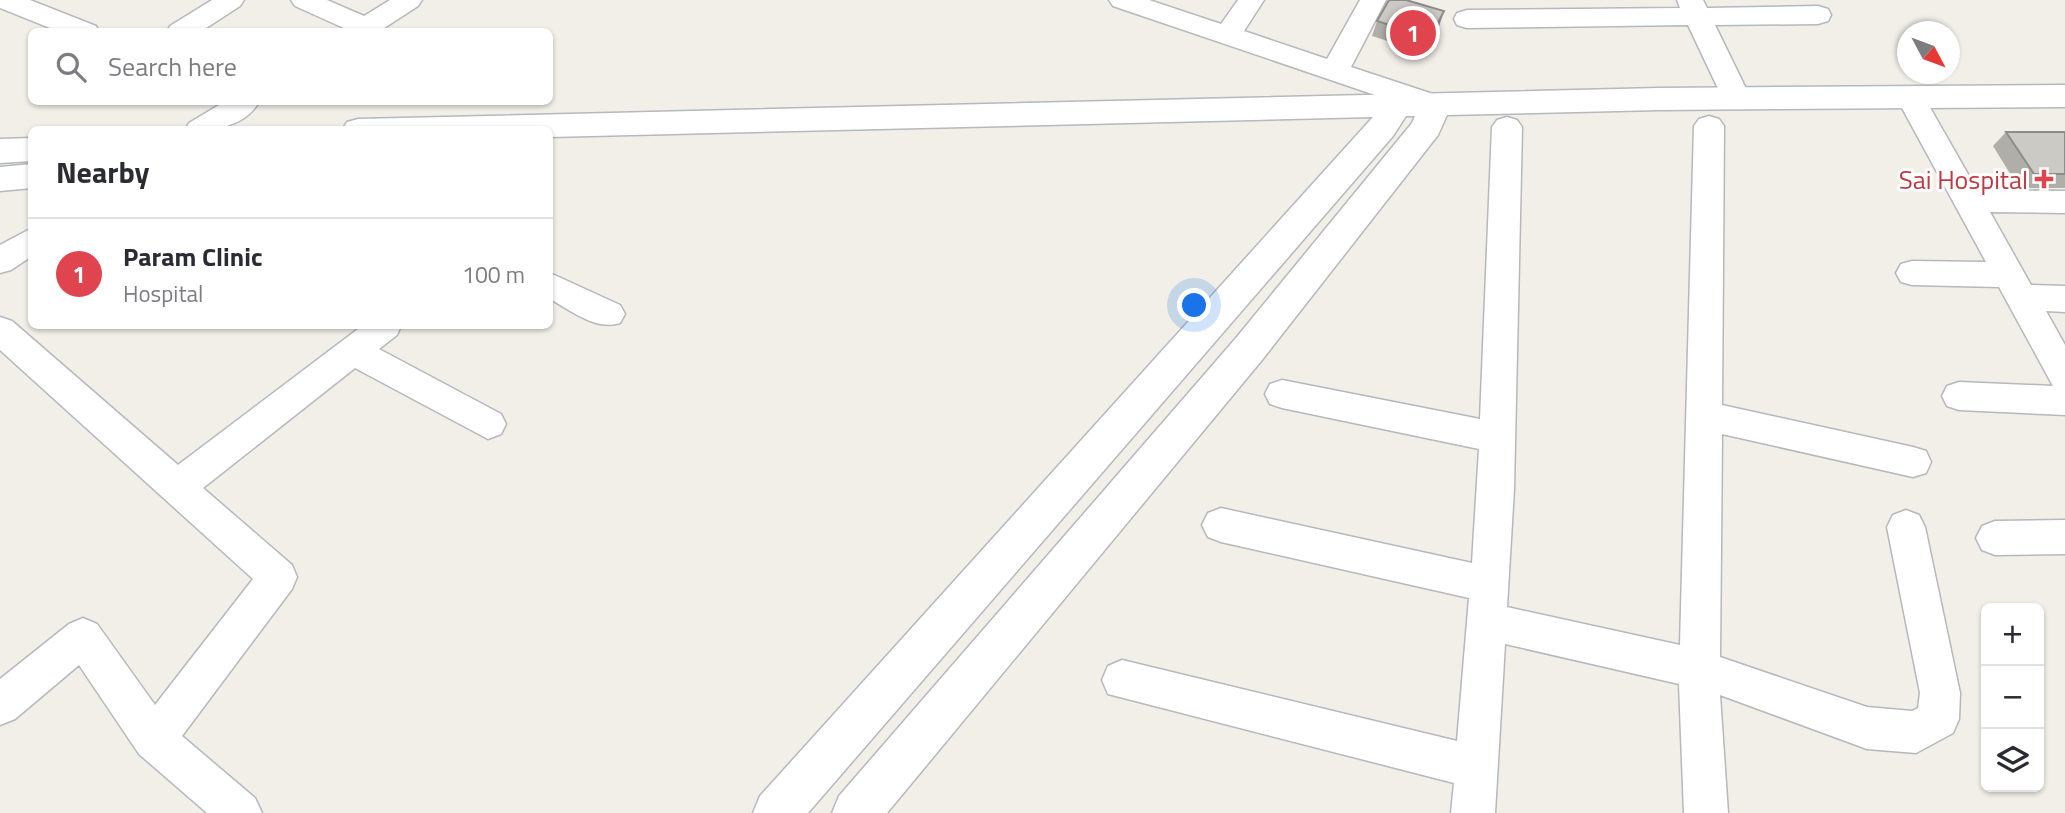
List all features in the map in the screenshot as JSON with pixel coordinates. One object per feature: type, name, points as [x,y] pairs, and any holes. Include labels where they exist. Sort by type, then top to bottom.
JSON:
[{"type":"street","points":[[5,0],[76,28]]},
{"type":"street","points":[[186,28],[231,0]]},
{"type":"street","points":[[304,0],[360,28]]},
{"type":"street","points":[[364,28],[409,0]]},
{"type":"street","points":[[1122,0],[1334,72],[1410,117]]},
{"type":"street","points":[[1227,36],[1251,0]]},
{"type":"street","points":[[1334,72],[1373,0]]},
{"type":"street","points":[[1467,19],[1693,8],[1818,15]]},
{"type":"street","points":[[1693,8],[1737,99]]},
{"type":"street","points":[[553,128],[1410,117],[1507,127],[1709,126],[2065,96]]},
{"type":"street","points":[[553,150],[1410,117],[1737,99],[2065,119]]},
{"type":"street","points":[[205,126],[239,105]]},
{"type":"street","points":[[1917,110],[2065,376]]},
{"type":"street","points":[[777,813],[1410,117]]},
{"type":"street","points":[[856,813],[1249,349],[1410,117]]},
{"type":"street","points":[[1706,813],[1699,710],[1709,126]]},
{"type":"street","points":[[1473,813],[1498,439],[1507,127]]},
{"type":"street","points":[[0,151],[28,149]]},
{"type":"street","points":[[0,178],[28,176]]},
{"type":"street","points":[[1969,201],[2065,202]]},
{"type":"street","points":[[0,261],[28,243]]},
{"type":"street","points":[[1912,273],[2016,287],[2065,299]]},
{"type":"street","points":[[553,286],[608,314]]},
{"type":"street","points":[[177,487],[381,329]]},
{"type":"street","points":[[0,330],[278,577],[154,739]]},
{"type":"street","points":[[353,351],[488,424]]},
{"type":"street","points":[[1282,394],[1498,439]]},
{"type":"street","points":[[1959,396],[2065,401]]},
{"type":"street","points":[[1706,416],[1913,461]]},
{"type":"street","points":[[1222,525],[1700,668],[1867,728],[1916,732],[1938,719],[1940,693],[1906,527]]},
{"type":"street","points":[[1995,538],[2065,537]]},
{"type":"street","points":[[0,705],[83,637],[154,739],[240,813]]},
{"type":"street","points":[[1122,680],[1476,767]]},
{"type":"building","points":[[1389,0],[1406,0],[1444,11],[1430,38],[1377,21]]},
{"type":"building","points":[[2006,132],[2065,132],[2065,174],[2034,174]]},
{"type":"place","name":"Param Clinic","points":[[1413,33]]},
{"type":"place","name":"Sai Hospital","points":[[2044,179]]}]
